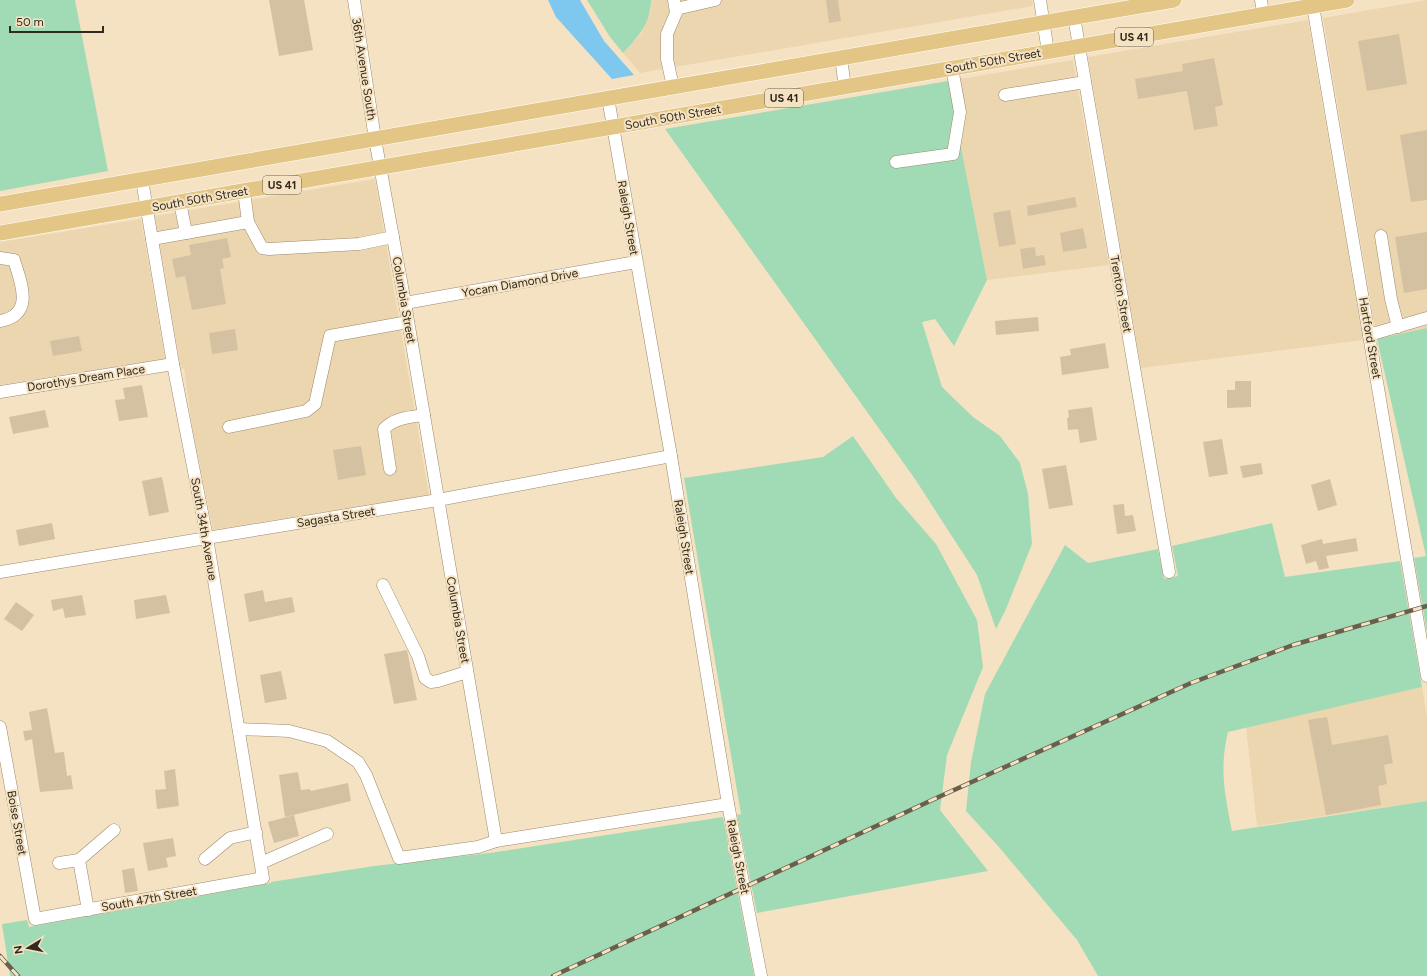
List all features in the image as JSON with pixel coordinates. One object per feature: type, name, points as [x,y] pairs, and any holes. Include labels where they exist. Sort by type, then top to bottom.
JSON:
[{"type":"main road","name":"South 50th Street","points":[[0,233],[1048,52],[1262,7],[1347,0]]},
{"type":"main road","name":"US 41","points":[[0,204],[1166,1]]},
{"type":"street","name":"36th Avenue South","points":[[354,0],[380,168]]},
{"type":"street","points":[[673,87],[667,59],[667,34],[676,13],[675,4],[715,0]]},
{"type":"street","points":[[1040,0],[1048,52]]},
{"type":"street","name":"Hartford Street","points":[[1313,3],[1427,676]]},
{"type":"street","name":"Trenton Street","points":[[1074,17],[1169,572]]},
{"type":"street","points":[[841,58],[846,87]]},
{"type":"street","points":[[896,162],[953,154],[960,112],[952,68]]},
{"type":"street","points":[[1005,95],[1085,82]]},
{"type":"street","name":"Raleigh Street","points":[[608,98],[671,456],[728,804],[761,976]]},
{"type":"street","name":"Columbia Street","points":[[380,168],[405,303],[496,841]]},
{"type":"street","name":"South 34th Avenue","points":[[142,180],[173,364],[207,538],[263,878]]},
{"type":"street","points":[[244,191],[248,222],[262,248],[269,249],[359,244],[393,237]]},
{"type":"street","points":[[180,202],[186,233]]},
{"type":"street","points":[[152,239],[248,222]]},
{"type":"street","points":[[1381,236],[1391,299],[1398,327]]},
{"type":"street","points":[[0,321],[18,314],[24,299],[14,260],[2,258]]},
{"type":"street","name":"Yocam Diamond Drive","points":[[405,303],[636,262]]},
{"type":"street","points":[[1369,335],[1427,318]]},
{"type":"street","points":[[230,427],[306,410],[315,404],[330,336],[408,322]]},
{"type":"street","name":"Dorothys Dream Place","points":[[0,392],[173,364]]},
{"type":"street","points":[[390,469],[384,429],[389,424],[403,419],[424,415]]},
{"type":"street","name":"Sagasta Street","points":[[0,572],[438,500],[671,456]]},
{"type":"street","points":[[384,585],[418,656],[425,678],[431,682],[438,682],[467,672]]},
{"type":"street","name":"Boise Street","points":[[0,727],[35,919]]},
{"type":"street","points":[[238,729],[289,731],[327,741],[358,762],[366,775],[399,858],[478,847],[496,841],[728,804]]},
{"type":"street","points":[[59,863],[79,860],[114,830]]},
{"type":"street","points":[[205,859],[230,838],[256,832]]},
{"type":"street","points":[[261,863],[327,834]]},
{"type":"street","points":[[79,860],[88,910]]},
{"type":"street","name":"South 47th Street","points":[[35,919],[263,878]]},
{"type":"shaded area","points":[[651,0],[1032,0],[1033,6],[640,73],[623,53],[641,34],[651,11]]},
{"type":"shaded area","points":[[1427,0],[1427,328],[1377,339],[1323,18]]},
{"type":"shaded area","points":[[1308,20],[1363,340],[1141,368],[1088,57]]},
{"type":"shaded area","points":[[1073,60],[1109,265],[987,280],[948,81]]},
{"type":"shaded area","points":[[375,179],[429,495],[213,530],[192,426],[184,368],[181,369],[155,216]]},
{"type":"shaded area","points":[[141,219],[165,359],[0,385],[0,242]]},
{"type":"shaded area","points":[[1422,687],[1427,718],[1427,801],[1257,826],[1246,727]]},
{"type":"green space","points":[[0,0],[75,0],[108,171],[0,191]]},
{"type":"green space","points":[[587,0],[651,0],[649,16],[643,29],[623,53],[610,37]]},
{"type":"green space","points":[[948,81],[987,280],[954,346],[935,319],[922,322],[942,387],[973,417],[1000,436],[1020,463],[1028,494],[1032,544],[1006,609],[996,629],[977,575],[915,479],[665,129]]},
{"type":"green space","points":[[1427,328],[1427,632],[1414,558],[1426,556],[1377,339]]},
{"type":"green space","points":[[853,436],[896,498],[936,544],[977,620],[983,667],[947,755],[940,810],[988,871],[757,913],[737,815],[741,814],[684,478],[823,457]]},
{"type":"green space","points":[[1272,523],[1285,577],[1400,561],[1422,687],[1228,732],[1225,745],[1223,770],[1225,794],[1232,831],[1427,801],[1427,976],[1098,976],[1077,940],[999,847],[966,811],[971,762],[985,694],[1065,545],[1088,563],[1158,549],[1164,579],[1178,576],[1172,546]]},
{"type":"green space","points":[[723,817],[754,976],[10,976],[2,924],[27,920],[29,927],[271,882],[374,866],[490,853]]},
{"type":"water","points":[[548,0],[580,0],[604,41],[634,75],[612,79],[556,17]]},
{"type":"building","points":[[269,0],[304,0],[313,50],[279,56]]},
{"type":"building","points":[[826,0],[838,0],[841,21],[829,23]]},
{"type":"building","points":[[1399,34],[1407,84],[1367,91],[1358,41]]},
{"type":"building","points":[[1214,58],[1223,105],[1215,107],[1218,126],[1194,130],[1187,91],[1138,99],[1135,79],[1183,71],[1182,64]]},
{"type":"building","points":[[1427,130],[1427,200],[1411,202],[1400,135]]},
{"type":"building","points":[[1075,197],[1077,207],[1028,216],[1027,206]]},
{"type":"building","points":[[1010,210],[1016,244],[999,247],[993,213]]},
{"type":"building","points":[[1083,228],[1087,248],[1063,252],[1060,233]]},
{"type":"building","points":[[1427,232],[1427,289],[1404,293],[1395,237]]},
{"type":"building","points":[[227,238],[231,257],[222,259],[224,268],[220,269],[226,304],[192,310],[185,276],[176,278],[172,259],[191,255],[189,245]]},
{"type":"building","points":[[1035,247],[1036,256],[1044,255],[1046,265],[1023,269],[1020,249]]},
{"type":"building","points":[[1038,317],[1039,331],[996,335],[995,321]]},
{"type":"building","points":[[235,329],[238,350],[212,354],[209,333]]},
{"type":"building","points":[[79,336],[82,351],[53,356],[50,341]]},
{"type":"building","points":[[1105,343],[1109,368],[1062,375],[1060,357],[1071,355],[1070,349]]},
{"type":"building","points":[[1235,381],[1251,381],[1251,407],[1227,408],[1227,390],[1235,390]]},
{"type":"building","points":[[142,385],[148,417],[119,421],[115,400],[125,399],[123,388]]},
{"type":"building","points":[[1092,407],[1097,440],[1080,443],[1078,429],[1068,430],[1068,410]]},
{"type":"building","points":[[45,410],[49,427],[13,434],[9,417]]},
{"type":"building","points":[[1222,439],[1228,474],[1209,477],[1203,442]]},
{"type":"building","points":[[361,446],[366,475],[338,480],[333,450]]},
{"type":"building","points":[[1261,463],[1263,474],[1243,478],[1240,466]]},
{"type":"building","points":[[1066,465],[1073,505],[1049,509],[1042,469]]},
{"type":"building","points":[[162,477],[169,512],[149,516],[142,481]]},
{"type":"building","points":[[1330,479],[1337,505],[1318,511],[1311,485]]},
{"type":"building","points":[[1124,504],[1125,516],[1133,515],[1136,531],[1117,534],[1113,505]]},
{"type":"building","points":[[52,523],[55,539],[19,546],[16,530]]},
{"type":"building","points":[[1356,538],[1358,551],[1326,556],[1329,568],[1319,570],[1316,561],[1306,564],[1301,545],[1322,539],[1323,544]]},
{"type":"building","points":[[263,590],[265,602],[292,597],[295,612],[249,622],[244,594]]},
{"type":"building","points":[[82,595],[86,615],[65,618],[63,608],[53,611],[51,600]]},
{"type":"building","points":[[166,595],[170,613],[136,619],[134,600]]},
{"type":"building","points":[[16,602],[34,615],[22,631],[4,619]]},
{"type":"building","points":[[407,650],[417,700],[394,704],[384,654]]},
{"type":"building","points":[[281,671],[287,699],[265,703],[260,675]]},
{"type":"building","points":[[47,708],[55,753],[64,752],[67,776],[71,775],[73,789],[40,792],[32,739],[25,741],[23,731],[32,730],[29,712]]},
{"type":"building","points":[[1327,717],[1332,745],[1388,735],[1393,763],[1384,765],[1387,784],[1378,786],[1381,805],[1326,815],[1308,720]]},
{"type":"building","points":[[175,769],[179,806],[157,809],[155,790],[166,789],[164,771]]},
{"type":"building","points":[[298,772],[301,790],[310,789],[311,791],[348,783],[351,801],[285,817],[279,775]]},
{"type":"building","points":[[294,815],[299,836],[274,843],[268,822]]},
{"type":"building","points":[[173,838],[176,856],[166,858],[168,867],[148,871],[143,843]]},
{"type":"building","points":[[134,868],[138,891],[125,893],[122,870]]},
{"type":"railway","points":[[553,976],[943,795],[1191,683],[1293,645],[1427,606]]},
{"type":"railway","points":[[0,956],[18,976]]}]
